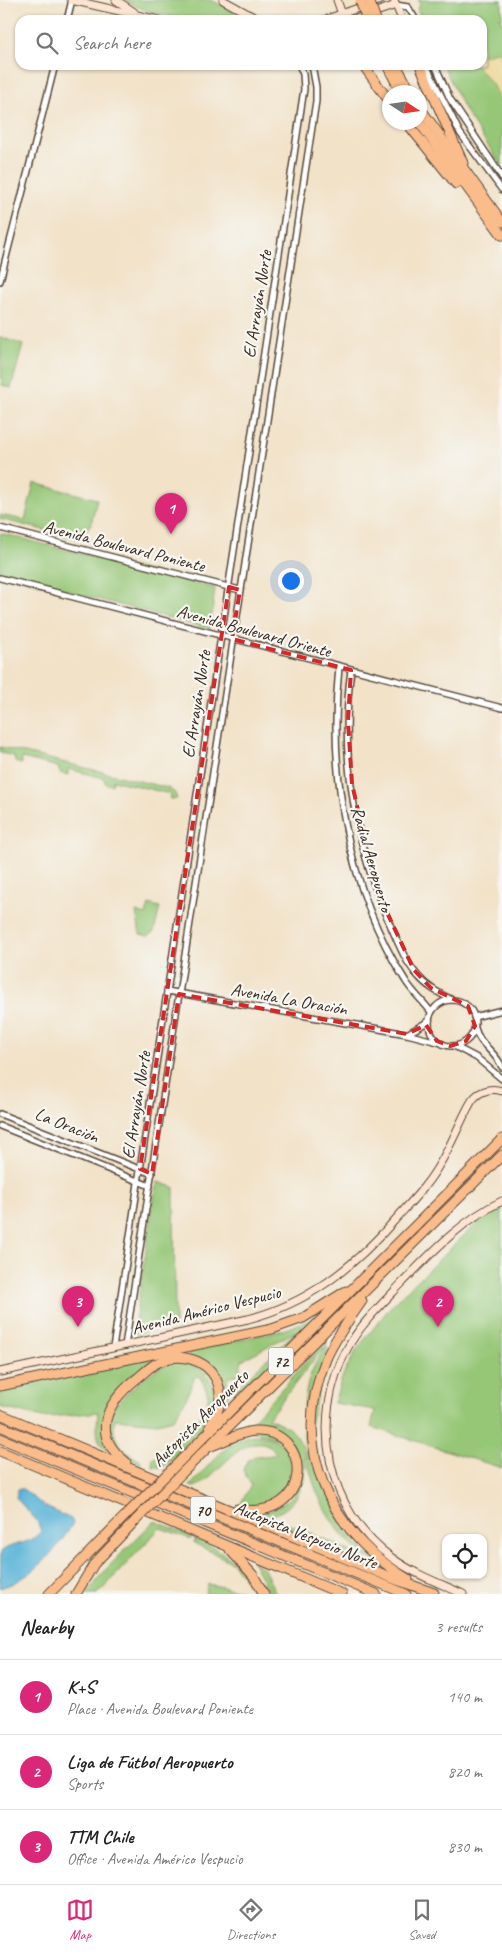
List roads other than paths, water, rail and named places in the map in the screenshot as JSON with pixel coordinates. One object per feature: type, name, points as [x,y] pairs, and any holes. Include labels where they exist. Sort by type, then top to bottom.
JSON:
[{"type":"highway","points":[[363,0],[366,15]]},
{"type":"highway","points":[[363,0],[373,15]]},
{"type":"highway","points":[[367,70],[382,91]]},
{"type":"highway","points":[[390,70],[397,85]]},
{"type":"highway","points":[[399,70],[406,85]]},
{"type":"highway","points":[[422,70],[451,138],[476,188]]},
{"type":"highway","points":[[427,118],[476,188],[499,224],[502,235]]},
{"type":"highway","points":[[412,130],[456,184],[499,224]]},
{"type":"highway","points":[[425,130],[499,224]]},
{"type":"highway","name":"Autopista Aeropuerto","points":[[49,1594],[502,1139]]},
{"type":"highway","name":"Autopista Aeropuerto","points":[[76,1594],[94,1564],[136,1520],[502,1155]]},
{"type":"highway","points":[[0,1386],[278,1327],[314,1312],[364,1278]]},
{"type":"highway","points":[[371,1286],[335,1340],[322,1369],[313,1412],[315,1456],[329,1499],[356,1538],[396,1572],[435,1594]]},
{"type":"highway","points":[[141,1472],[120,1457],[110,1446],[106,1434],[106,1416],[114,1401],[123,1390],[162,1361],[178,1357],[194,1360],[209,1369],[217,1382],[220,1395],[218,1410],[213,1422],[197,1444]]},
{"type":"highway","points":[[0,1414],[380,1573],[435,1594]]},
{"type":"highway","name":"Autopista Vespucio Norte","points":[[0,1426],[406,1594]]},
{"type":"highway","points":[[207,1448],[242,1434],[264,1432],[284,1441],[296,1458],[297,1470],[294,1485],[289,1495],[279,1504],[266,1510],[255,1511],[222,1506]]},
{"type":"highway","name":"Autopista Vespucio Norte","points":[[0,1438],[376,1594]]},
{"type":"highway","points":[[0,1451],[342,1594]]},
{"type":"highway","points":[[222,1544],[247,1566],[264,1594]]},
{"type":"highway","points":[[40,1594],[72,1570]]},
{"type":"street","points":[[68,15],[72,0],[140,15]]},
{"type":"street","points":[[116,0],[140,15]]},
{"type":"street","points":[[223,0],[250,15]]},
{"type":"street","points":[[337,0],[342,15]]},
{"type":"street","points":[[347,15],[381,0]]},
{"type":"street","points":[[365,15],[395,2],[408,8],[413,15]]},
{"type":"street","points":[[395,2],[400,15]]},
{"type":"street","points":[[0,281],[54,70]]},
{"type":"street","name":"El Arrayán Norte","points":[[113,1348],[304,89],[301,70]]},
{"type":"street","name":"El Arrayán Norte","points":[[125,1346],[316,101],[313,70]]},
{"type":"street","points":[[429,70],[466,142],[502,190]]},
{"type":"street","points":[[437,70],[450,99],[502,177]]},
{"type":"street","points":[[466,142],[474,137]]},
{"type":"street","name":"Avenida Boulevard Poniente","points":[[0,528],[240,590]]},
{"type":"street","name":"Avenida Boulevard Oriente","points":[[0,578],[502,708]]},
{"type":"street","name":"Radial Aeropuerto","points":[[339,667],[336,719],[337,756],[342,806],[355,861],[372,911],[390,953],[405,980],[431,1012]]},
{"type":"street","name":"Radial Aeropuerto","points":[[352,670],[348,721],[349,763],[356,817],[367,860],[388,921],[410,965],[426,984],[452,1000]]},
{"type":"street","name":"Avenida La Oración","points":[[167,992],[407,1034],[438,1042]]},
{"type":"street","points":[[501,1064],[481,1042],[474,1028],[474,1017],[466,1004],[452,1000],[440,1003],[431,1012],[429,1021],[430,1032],[438,1042],[454,1046],[477,1058],[502,1079]]},
{"type":"street","points":[[474,1017],[502,1010]]},
{"type":"street","points":[[407,1034],[429,1021]]},
{"type":"street","points":[[454,1046],[468,1039],[474,1028]]},
{"type":"street","name":"Avenida Américo Vespucio","points":[[0,1372],[261,1315],[300,1300],[324,1286],[360,1256],[426,1185],[446,1153],[473,1099],[486,1090],[502,1091]]},
{"type":"street","name":"La Oración","points":[[0,1114],[152,1174]]},
{"type":"street","name":"La Oración","points":[[0,1126],[150,1186]]},
{"type":"street","points":[[463,1594],[400,1564],[380,1548],[358,1525],[346,1505],[332,1471],[326,1440],[327,1410],[331,1386],[341,1360],[353,1338],[367,1320],[452,1234],[468,1221],[502,1201]]},
{"type":"water","points":[[18,1489],[23,1489],[44,1506],[71,1519],[73,1523],[59,1544],[42,1563],[23,1578],[0,1588],[1,1552],[10,1546],[26,1542],[41,1531],[37,1521],[16,1498]]},
{"type":"place","name":"K+S","points":[[171,534]]},
{"type":"place","name":"TTM Chile","points":[[78,1327]]},
{"type":"place","name":"Liga de Fútbol Aeropuerto","points":[[438,1327]]}]
